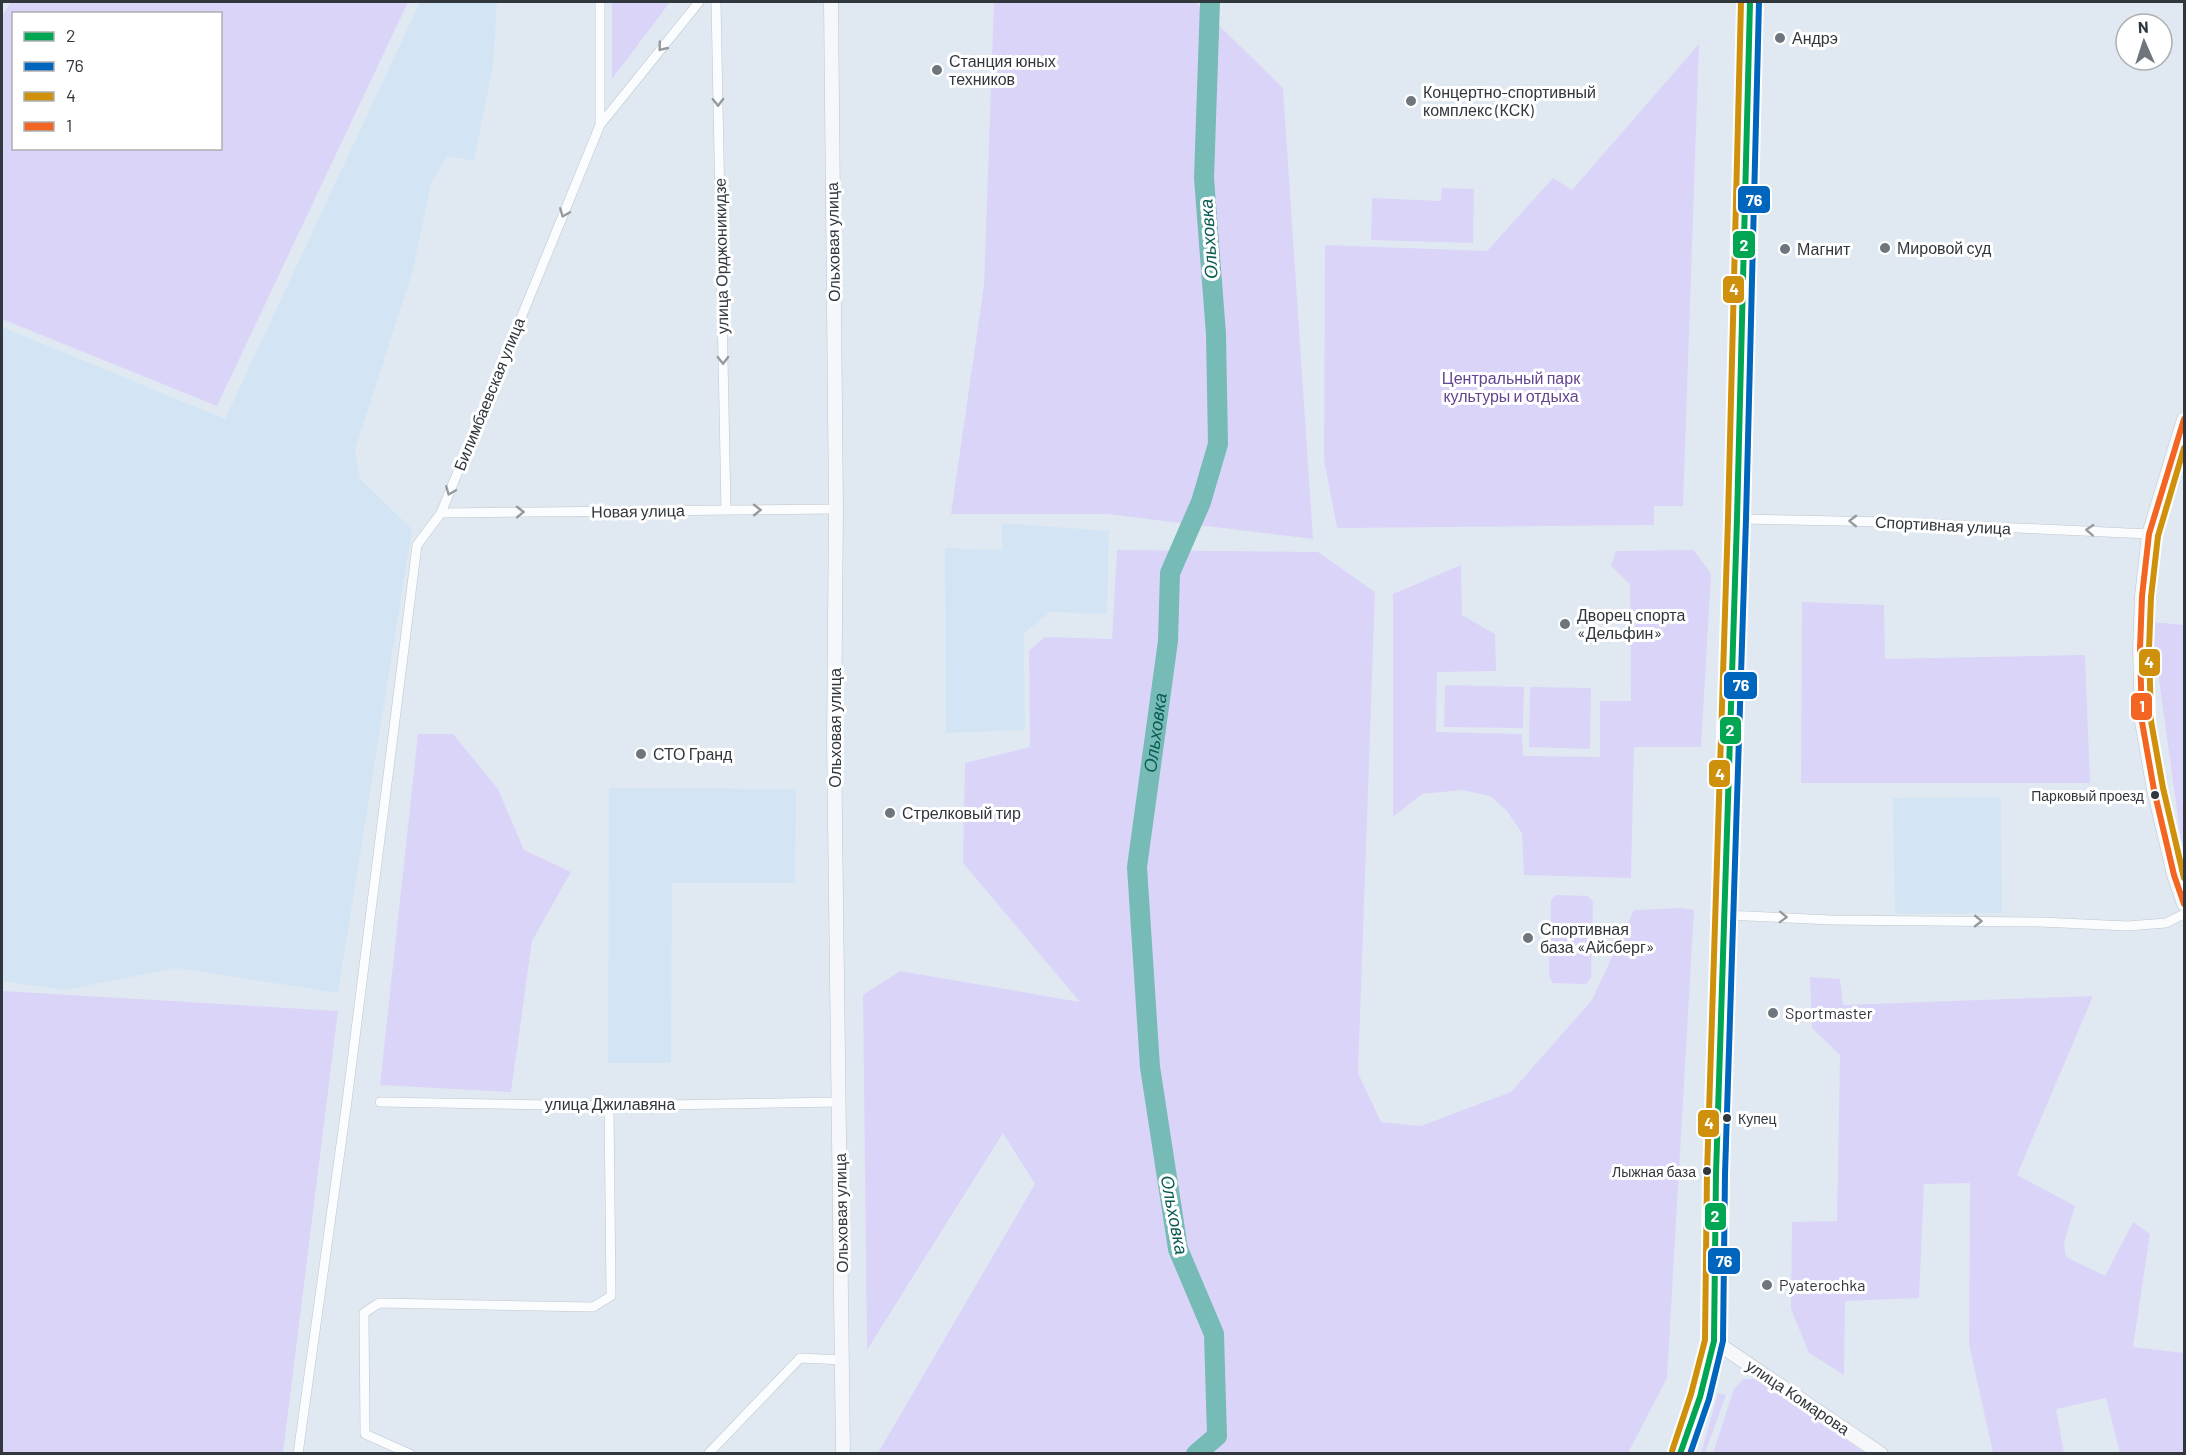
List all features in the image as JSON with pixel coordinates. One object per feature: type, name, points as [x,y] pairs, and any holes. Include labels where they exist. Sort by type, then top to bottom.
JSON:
[{"type":"main road","name":"Ольховая улица","points":[[831,2],[836,509],[834,740],[843,1454]]},
{"type":"main road","points":[[1680,1454],[1700,1396],[1714,1341],[1716,1185],[1737,519],[1750,2]]},
{"type":"main road","points":[[2184,419],[2148,534],[2140,649],[2142,722],[2154,790],[2174,874],[2184,904]]},
{"type":"main road","name":"улица Комарова","points":[[1714,1341],[1881,1454]]},
{"type":"street","points":[[600,2],[600,125]]},
{"type":"street","name":"Билимбаевская улица","points":[[298,1454],[347,1101],[417,545],[441,513],[600,125],[699,2]]},
{"type":"street","name":"улица Орджоникидзе","points":[[716,2],[726,510]]},
{"type":"street","name":"Новая улица","points":[[441,513],[836,509]]},
{"type":"street","name":"Спортивная улица","points":[[1737,519],[1888,522],[2148,534]]},
{"type":"street","points":[[1725,915],[1831,920],[2041,922],[2127,926],[2166,923],[2184,914]]},
{"type":"street","name":"улица Джилавяна","points":[[380,1102],[609,1106],[840,1102]]},
{"type":"street","points":[[410,1454],[365,1434],[364,1313],[379,1303],[593,1306],[610,1296],[609,1106]]},
{"type":"street","points":[[708,1454],[800,1358],[843,1360]]},
{"type":"shaded area","points":[[420,2],[497,2],[493,66],[474,161],[447,156],[431,184],[413,270],[355,450],[360,479],[412,529],[338,993],[176,968],[64,990],[2,981],[2,327],[225,419]]},
{"type":"shaded area","points":[[1002,523],[1109,531],[1107,614],[1050,612],[1024,633],[1025,730],[946,733],[945,548],[1002,550]]},
{"type":"shaded area","points":[[609,788],[796,789],[795,883],[672,883],[671,1063],[608,1063]]},
{"type":"shaded area","points":[[2001,797],[2002,913],[1895,914],[1893,798]]},
{"type":"green space","points":[[11,2],[408,2],[217,406],[2,319],[2,16]]},
{"type":"green space","points":[[612,2],[670,2],[612,79]]},
{"type":"green space","points":[[994,2],[1195,2],[1283,88],[1313,539],[1107,514],[951,514],[984,285]]},
{"type":"green space","name":"Центральный парк культуры и отдыха","points":[[1699,44],[1683,506],[1654,506],[1654,525],[1337,528],[1324,460],[1325,245],[1487,251],[1553,178],[1572,190]]},
{"type":"green space","points":[[1442,188],[1474,189],[1473,243],[1371,240],[1372,198],[1441,201]]},
{"type":"green space","points":[[1117,550],[1318,552],[1375,592],[1358,1073],[1381,1122],[1421,1126],[1511,1092],[1592,1000],[1634,910],[1682,908],[1694,910],[1667,1378],[1628,1453],[878,1453],[1035,1184],[1003,1133],[867,1350],[863,995],[900,971],[1080,1002],[963,863],[965,763],[1030,747],[1029,651],[1045,637],[1112,639]]},
{"type":"green space","points":[[1694,550],[1711,574],[1701,747],[1634,747],[1631,878],[1524,875],[1522,833],[1507,811],[1490,796],[1462,790],[1422,794],[1393,817],[1393,594],[1461,565],[1462,615],[1495,634],[1496,671],[1437,672],[1436,732],[1522,734],[1523,756],[1600,757],[1600,701],[1631,701],[1630,584],[1611,566],[1616,551]]},
{"type":"green space","points":[[1802,602],[1884,605],[1885,659],[2085,655],[2090,783],[1801,783]]},
{"type":"green space","points":[[2151,622],[2184,625],[2184,846],[2181,839]]},
{"type":"green space","points":[[1445,685],[1524,687],[1523,728],[1444,727]]},
{"type":"green space","points":[[1530,687],[1591,688],[1590,749],[1529,747]]},
{"type":"green space","points":[[418,734],[453,734],[498,789],[524,850],[571,872],[532,941],[511,1092],[380,1085]]},
{"type":"green space","points":[[1556,895],[1588,896],[1593,902],[1591,978],[1586,984],[1553,983],[1549,976],[1551,900]]},
{"type":"green space","points":[[1810,977],[1840,979],[1843,1005],[2093,996],[2017,1175],[2075,1206],[2064,1243],[2066,1257],[2105,1276],[2133,1222],[2150,1234],[2133,1347],[2184,1353],[2184,1453],[2120,1453],[2106,1398],[2056,1409],[2064,1453],[1993,1453],[1969,1344],[1970,1183],[1924,1184],[1919,1298],[1845,1301],[1844,1375],[1809,1353],[1791,1309],[1792,1222],[1837,1221],[1840,1055],[1812,1028]]},
{"type":"green space","points":[[2,991],[338,1011],[283,1453],[2,1453]]},
{"type":"green space","points":[[1743,1379],[1756,1379],[1865,1453],[1713,1453],[1734,1389]]},
{"type":"green space","points":[[1718,1393],[1726,1395],[1705,1453],[1701,1453]]},
{"type":"waterway","name":"Ольховка","points":[[1196,1454],[1217,1436],[1214,1334],[1178,1249],[1150,1067],[1137,867],[1168,641],[1170,573],[1201,502],[1218,444],[1216,334],[1204,178],[1210,2]]},
{"type":"transit line","name":"4","points":[[1672,1451],[1691,1394],[1705,1340],[1707,1174],[1728,519],[1741,2]]},
{"type":"transit line","name":"2","points":[[1680,1454],[1700,1397],[1714,1341],[1716,1174],[1737,519],[1750,2]]},
{"type":"transit line","name":"76","points":[[1690,1454],[1709,1399],[1723,1341],[1725,1174],[1746,519],[1759,2]]},
{"type":"transit line","name":"1","points":[[2184,419],[2149,534],[2142,596],[2140,649],[2142,722],[2154,790],[2174,875],[2184,904]]},
{"type":"transit line","name":"4","points":[[2184,448],[2158,536],[2151,597],[2149,649],[2151,721],[2163,788],[2184,878]]},
{"type":"place","name":"Андрэ","points":[[1780,38]]},
{"type":"place","name":"Станция юных техников","points":[[937,70]]},
{"type":"place","name":"Концертно-спортивный комплекс (КСК)","points":[[1411,101]]},
{"type":"place","name":"Мировой суд","points":[[1885,248]]},
{"type":"place","name":"Магнит","points":[[1785,249]]},
{"type":"place","name":"Дворец спорта «Дельфин»","points":[[1565,624]]},
{"type":"place","name":"СТО Гранд","points":[[641,754]]},
{"type":"place","name":"Парковый проезд","points":[[2155,795]]},
{"type":"place","name":"Стрелковый тир","points":[[890,813]]},
{"type":"place","name":"Спортивная база «Айсберг»","points":[[1528,938]]},
{"type":"place","name":"Sportmaster","points":[[1773,1013]]},
{"type":"place","name":"Купец","points":[[1727,1118]]},
{"type":"place","name":"Лыжная база","points":[[1707,1171]]},
{"type":"place","name":"Pyaterochka","points":[[1767,1285]]}]
